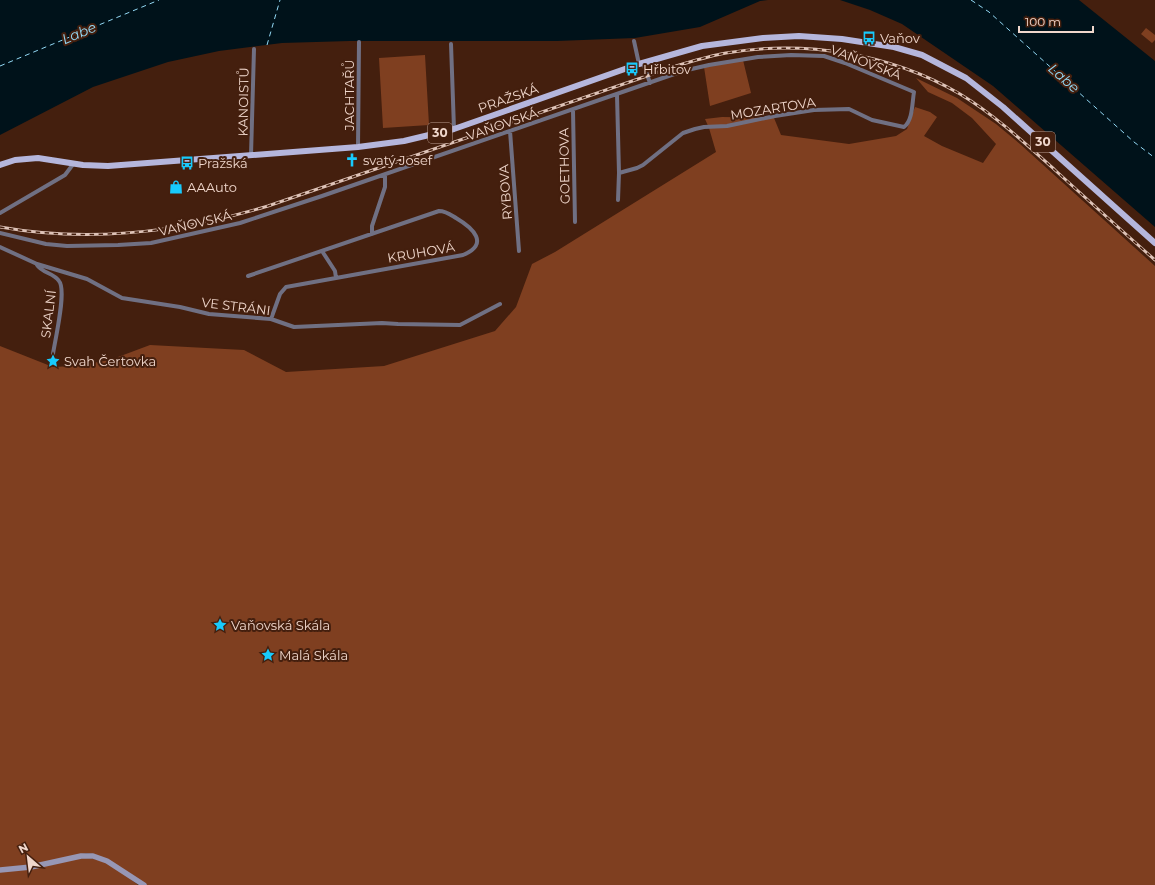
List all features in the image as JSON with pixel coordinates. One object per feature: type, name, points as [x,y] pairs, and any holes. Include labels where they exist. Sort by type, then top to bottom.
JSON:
[{"type":"main road","name":"PRAŽSKÁ","points":[[0,165],[32,158],[96,166],[108,166],[358,147],[404,141],[454,129],[641,63],[702,46],[743,39],[815,37],[842,39],[894,47],[922,55],[966,78],[994,99],[1155,243]]},
{"type":"street","points":[[634,40],[641,63],[650,83]]},
{"type":"street","name":"JACHTAŘŮ","points":[[358,42],[358,147]]},
{"type":"street","points":[[451,44],[454,129]]},
{"type":"street","name":"KANOISTŮ","points":[[252,155],[254,49]]},
{"type":"street","name":"VAŇOVSKÁ","points":[[0,233],[46,244],[67,246],[111,246],[151,243],[257,219],[683,71],[758,57],[807,55],[824,56],[838,60],[914,92]]},
{"type":"street","name":"MOZARTOVA","points":[[619,173],[643,165],[683,133],[704,127],[728,126],[775,116],[814,110],[849,109],[872,120],[904,127],[907,124],[911,113],[914,92]]},
{"type":"street","points":[[617,95],[619,173],[618,200]]},
{"type":"street","name":"GOETHOVA","points":[[573,110],[575,222]]},
{"type":"street","name":"RYBOVA","points":[[510,131],[519,250]]},
{"type":"street","points":[[0,213],[65,175],[74,163]]},
{"type":"street","points":[[372,234],[372,226],[385,187],[385,175]]},
{"type":"street","name":"KRUHOVÁ","points":[[248,276],[434,212],[443,211],[471,228],[477,236],[477,242],[473,248],[468,253],[463,255],[286,287],[280,294],[270,319]]},
{"type":"street","name":"VE STRÁNI","points":[[0,247],[37,264],[87,279],[122,298],[180,307],[208,314],[270,319],[294,327],[382,323],[460,325],[500,304]]},
{"type":"street","points":[[322,251],[334,271],[336,278]]},
{"type":"street","name":"SKALNÍ","points":[[37,264],[39,268],[57,278],[62,285],[62,295],[53,354]]},
{"type":"street","points":[[0,870],[31,867],[81,856],[93,856],[107,861],[144,885]]},
{"type":"shaded area","points":[[1146,28],[1155,35],[1155,40],[1152,43],[1141,34]]},
{"type":"shaded area","points":[[425,55],[429,125],[383,128],[379,58]]},
{"type":"shaded area","points":[[743,60],[751,93],[710,106],[704,67]]},
{"type":"shaded area","points":[[916,78],[957,98],[996,124],[1155,266],[1155,885],[146,885],[94,854],[86,853],[39,864],[0,868],[0,346],[53,367],[75,366],[110,360],[150,345],[244,350],[286,372],[384,366],[495,331],[516,307],[532,264],[555,252],[716,152],[705,119],[722,117],[774,118],[781,135],[849,144],[896,136],[907,129],[915,107],[930,112],[937,117],[924,136],[942,146],[983,163],[996,144],[972,118],[952,103],[928,92]]},
{"type":"shaded area","points":[[81,858],[106,863],[123,873],[138,885],[0,885],[0,870],[10,871],[31,869]]},
{"type":"water","name":"Labe","points":[[0,0],[768,0],[760,1],[700,27],[635,38],[557,41],[350,41],[282,43],[219,51],[168,62],[93,87],[0,135]]},
{"type":"water","name":"Labe","points":[[840,0],[1079,0],[1155,61],[1155,227],[993,86],[902,24],[870,10]]},
{"type":"ferry route","points":[[0,66],[159,0]]},
{"type":"ferry route","points":[[267,45],[280,0]]},
{"type":"ferry route","points":[[971,0],[989,12],[1134,142],[1155,158]]},
{"type":"railway","points":[[0,227],[34,232],[101,234],[169,228],[235,215],[268,206],[676,66],[726,53],[756,49],[786,48],[816,49],[846,53],[876,60],[905,68],[960,94],[986,111],[1010,130],[1155,260]]},
{"type":"place","name":"Vaňov","points":[[869,38]]},
{"type":"place","name":"Hřbitov","points":[[632,69]]},
{"type":"place","name":"svatý Josef","points":[[352,160]]},
{"type":"place","name":"Pražská","points":[[187,163]]},
{"type":"place","name":"AAAuto","points":[[176,187]]},
{"type":"place","name":"Svah Čertovka","points":[[53,361]]},
{"type":"place","name":"Vaňovská Skála","points":[[220,625]]},
{"type":"place","name":"Malá Skála","points":[[268,655]]}]
